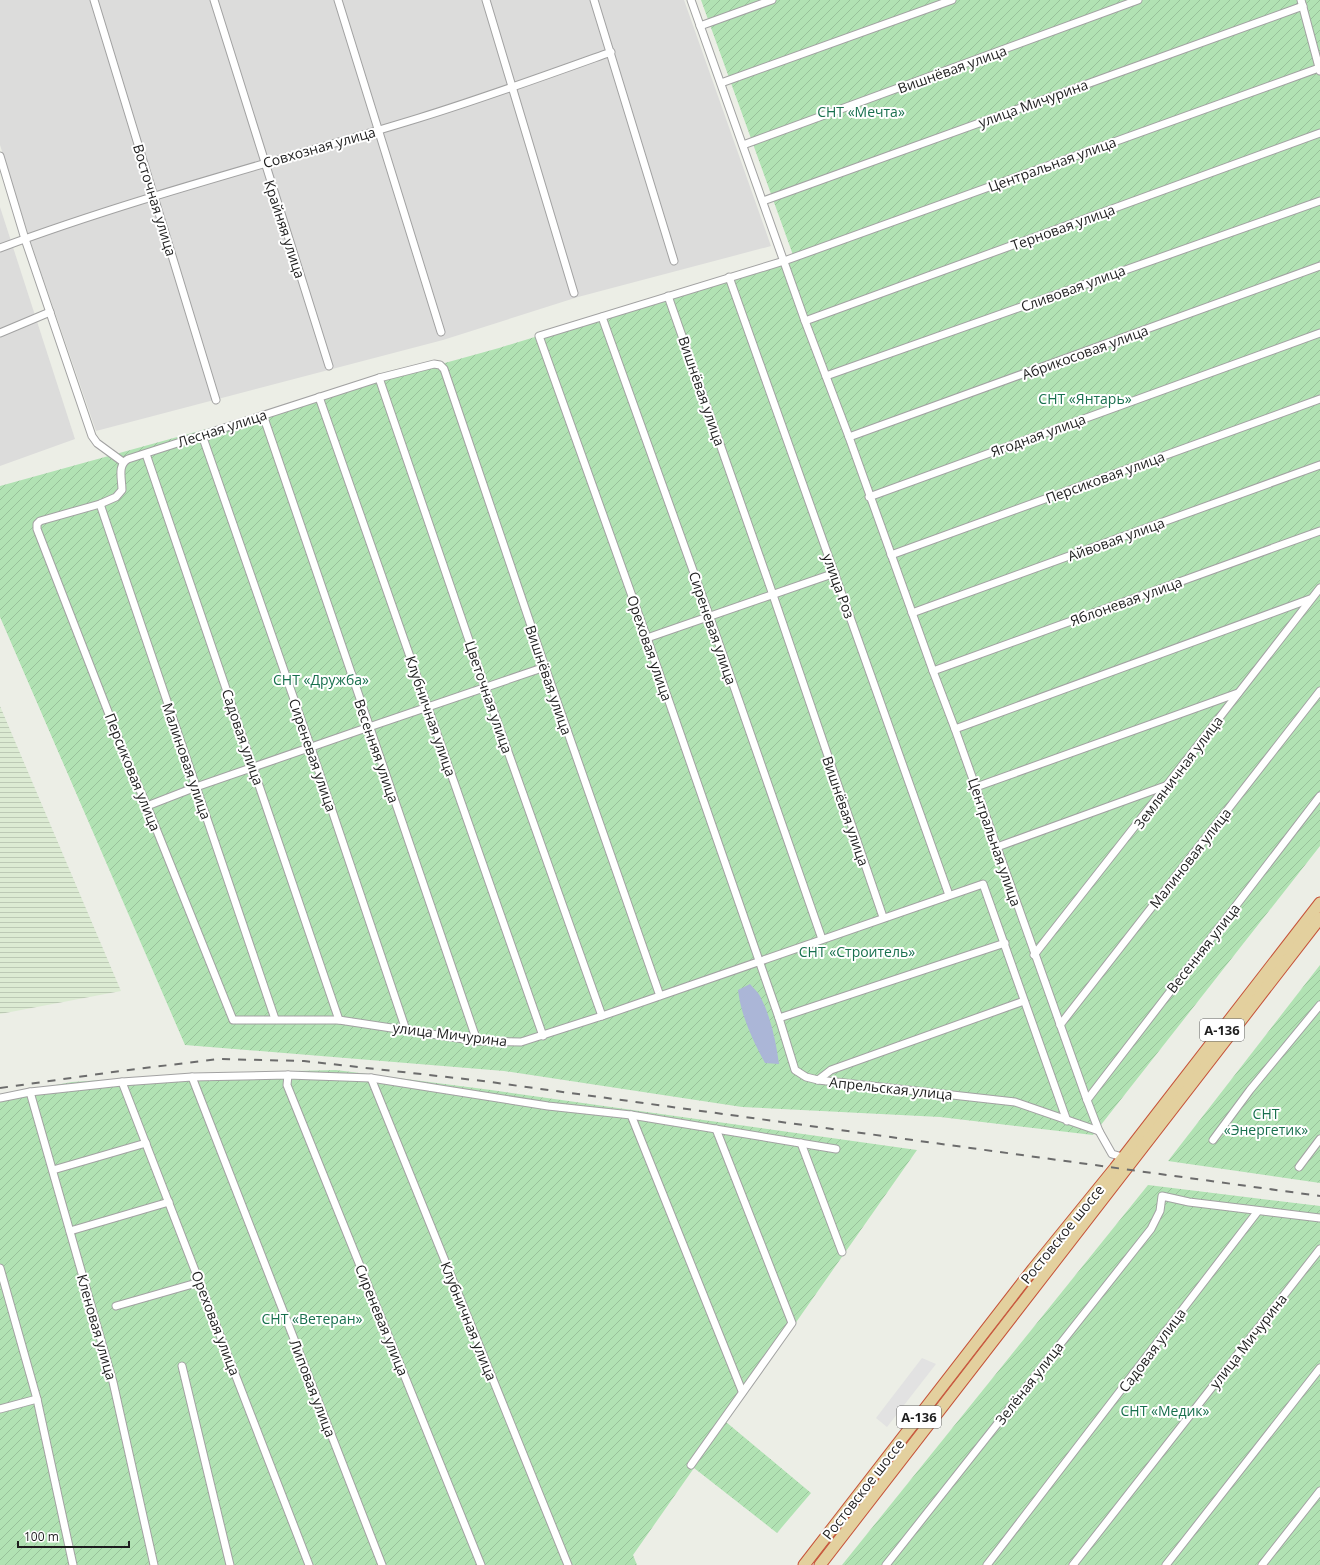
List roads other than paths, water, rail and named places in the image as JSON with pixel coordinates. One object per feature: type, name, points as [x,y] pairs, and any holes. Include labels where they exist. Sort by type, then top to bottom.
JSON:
[{"type":"highway","name":"Ростовское шоссе","points":[[820,1565],[1320,902]]},
{"type":"highway","name":"Ростовское шоссе","points":[[804,1565],[1033,1269],[1128,1158],[1320,918]]},
{"type":"street","name":"Восточная улица","points":[[94,0],[216,400]]},
{"type":"street","name":"Крайняя улица","points":[[214,0],[329,366]]},
{"type":"street","points":[[338,0],[441,332]]},
{"type":"street","points":[[486,0],[574,293]]},
{"type":"street","points":[[594,0],[674,262]]},
{"type":"street","name":"Центральная улица","points":[[691,0],[805,321],[849,437],[869,497],[933,671],[956,729],[1034,955],[1098,1131],[1112,1154],[1128,1158]]},
{"type":"street","points":[[700,26],[772,0]]},
{"type":"street","points":[[721,83],[952,0]]},
{"type":"street","name":"Вишнёвая улица","points":[[743,145],[1138,0]]},
{"type":"street","points":[[1302,3],[1320,70]]},
{"type":"street","name":"улица Мичурина","points":[[763,201],[1302,3]]},
{"type":"street","name":"Совхозная улица","points":[[0,248],[154,197],[512,88],[611,52]]},
{"type":"street","name":"Центральная улица","points":[[539,336],[784,261],[1320,70]]},
{"type":"street","name":"Терновая улица","points":[[805,321],[1320,133]]},
{"type":"street","points":[[0,156],[25,239],[92,436],[97,442],[123,462],[120,466],[122,490],[116,497],[100,504]]},
{"type":"street","name":"Сливовая улица","points":[[826,376],[1320,201]]},
{"type":"street","name":"Абрикосовая улица","points":[[849,437],[1320,266]]},
{"type":"street","name":"улица Роз","points":[[729,277],[949,896]]},
{"type":"street","name":"Вишнёвая улица","points":[[668,296],[773,594],[882,917]]},
{"type":"street","points":[[0,333],[50,312]]},
{"type":"street","name":"Сиреневая улица","points":[[602,317],[709,615],[822,939]]},
{"type":"street","name":"Ягодная улица","points":[[869,497],[1320,333]]},
{"type":"street","name":"Ореховая улица","points":[[539,336],[647,638],[759,962]]},
{"type":"street","name":"Лесная улица","points":[[123,462],[319,396],[379,378],[434,364],[440,365]]},
{"type":"street","name":"Вишнёвая улица","points":[[440,365],[444,369],[545,667],[660,996]]},
{"type":"street","name":"Цветочная улица","points":[[379,378],[485,687],[602,1016]]},
{"type":"street","name":"Клубничная улица","points":[[319,396],[543,1036]]},
{"type":"street","name":"Персиковая улица","points":[[890,554],[1320,399]]},
{"type":"street","name":"Весенняя улица","points":[[263,415],[477,1041]]},
{"type":"street","name":"Сиреневая улица","points":[[202,435],[311,748],[406,1030]]},
{"type":"street","name":"Садовая улица","points":[[146,454],[339,1020]]},
{"type":"street","name":"Айвовая улица","points":[[912,613],[1320,465]]},
{"type":"street","name":"Персиковая улица","points":[[100,504],[40,521],[37,524],[37,529],[126,758],[147,806],[233,1020]]},
{"type":"street","name":"Малиновая улица","points":[[100,504],[275,1019]]},
{"type":"street","name":"Яблоневая улица","points":[[933,671],[1320,531]]},
{"type":"street","points":[[647,638],[709,615],[835,573]]},
{"type":"street","name":"Земляничная улица","points":[[1034,955],[1169,785],[1238,693],[1320,588]]},
{"type":"street","points":[[956,729],[1312,599]]},
{"type":"street","points":[[147,806],[369,727],[545,667]]},
{"type":"street","name":"Малиновая улица","points":[[1060,1025],[1320,691]]},
{"type":"street","points":[[976,787],[1238,693]]},
{"type":"street","points":[[997,847],[1169,785]]},
{"type":"street","name":"Весенняя улица","points":[[1087,1100],[1320,796]]},
{"type":"street","name":"улица Мичурина","points":[[233,1020],[339,1020],[477,1041],[522,1042],[759,962],[882,917],[983,884],[1005,943]]},
{"type":"street","points":[[779,1018],[1005,943],[1024,1001],[1067,1120]]},
{"type":"street","name":"Апрельская улица","points":[[759,962],[779,1018],[795,1070],[806,1077],[818,1080],[1015,1102],[1098,1131]]},
{"type":"street","points":[[818,1080],[831,1070],[1024,1001]]},
{"type":"street","points":[[1214,1140],[1250,1090],[1320,1005]]},
{"type":"street","points":[[0,1098],[30,1092],[122,1082],[192,1077],[288,1075],[371,1078],[548,1106],[631,1115],[836,1149]]},
{"type":"street","name":"Сиреневая улица","points":[[288,1075],[287,1080],[290,1092],[481,1565]]},
{"type":"street","name":"Липовая улица","points":[[192,1077],[382,1565]]},
{"type":"street","name":"Клубничная улица","points":[[371,1078],[568,1565]]},
{"type":"street","name":"Ореховая улица","points":[[122,1082],[309,1565]]},
{"type":"street","name":"Кленовая улица","points":[[30,1092],[113,1382],[154,1565]]},
{"type":"street","points":[[631,1115],[742,1391]]},
{"type":"street","points":[[691,1465],[742,1391],[792,1323],[716,1129]]},
{"type":"street","points":[[1299,1167],[1320,1139]]},
{"type":"street","points":[[53,1170],[146,1142]]},
{"type":"street","points":[[802,1143],[842,1252]]},
{"type":"street","name":"Зелёная улица","points":[[886,1565],[1151,1229],[1160,1211],[1162,1196],[1189,1202],[1258,1211]]},
{"type":"street","points":[[70,1231],[169,1202]]},
{"type":"street","points":[[1258,1211],[1320,1218]]},
{"type":"street","name":"Садовая улица","points":[[987,1565],[1258,1211]]},
{"type":"street","name":"улица Мичурина","points":[[1073,1565],[1320,1249]]},
{"type":"street","points":[[0,1268],[37,1399],[73,1565]]},
{"type":"street","points":[[116,1306],[200,1282]]},
{"type":"street","points":[[182,1366],[230,1565]]},
{"type":"street","points":[[1166,1565],[1320,1368]]},
{"type":"street","points":[[0,1409],[37,1399]]},
{"type":"street","points":[[1262,1565],[1320,1491]]},
{"type":"water","points":[[750,984],[759,994],[767,1012],[775,1038],[779,1064],[765,1063],[745,1019],[738,990]]},
{"type":"railway","points":[[0,1088],[218,1059],[304,1061],[483,1081],[1320,1196]]},
{"type":"park label","name":"СНТ «Мечта»","points":[[861,111]]},
{"type":"park label","name":"СНТ «Янтарь»","points":[[1085,398]]},
{"type":"park label","name":"СНТ «Дружба»","points":[[321,679]]},
{"type":"park label","name":"СНТ «Строитель»","points":[[857,951]]},
{"type":"park label","name":"СНТ «Энергетик»","points":[[1266,1122]]},
{"type":"park label","name":"СНТ «Ветеран»","points":[[312,1318]]},
{"type":"park label","name":"СНТ «Медик»","points":[[1165,1410]]}]
